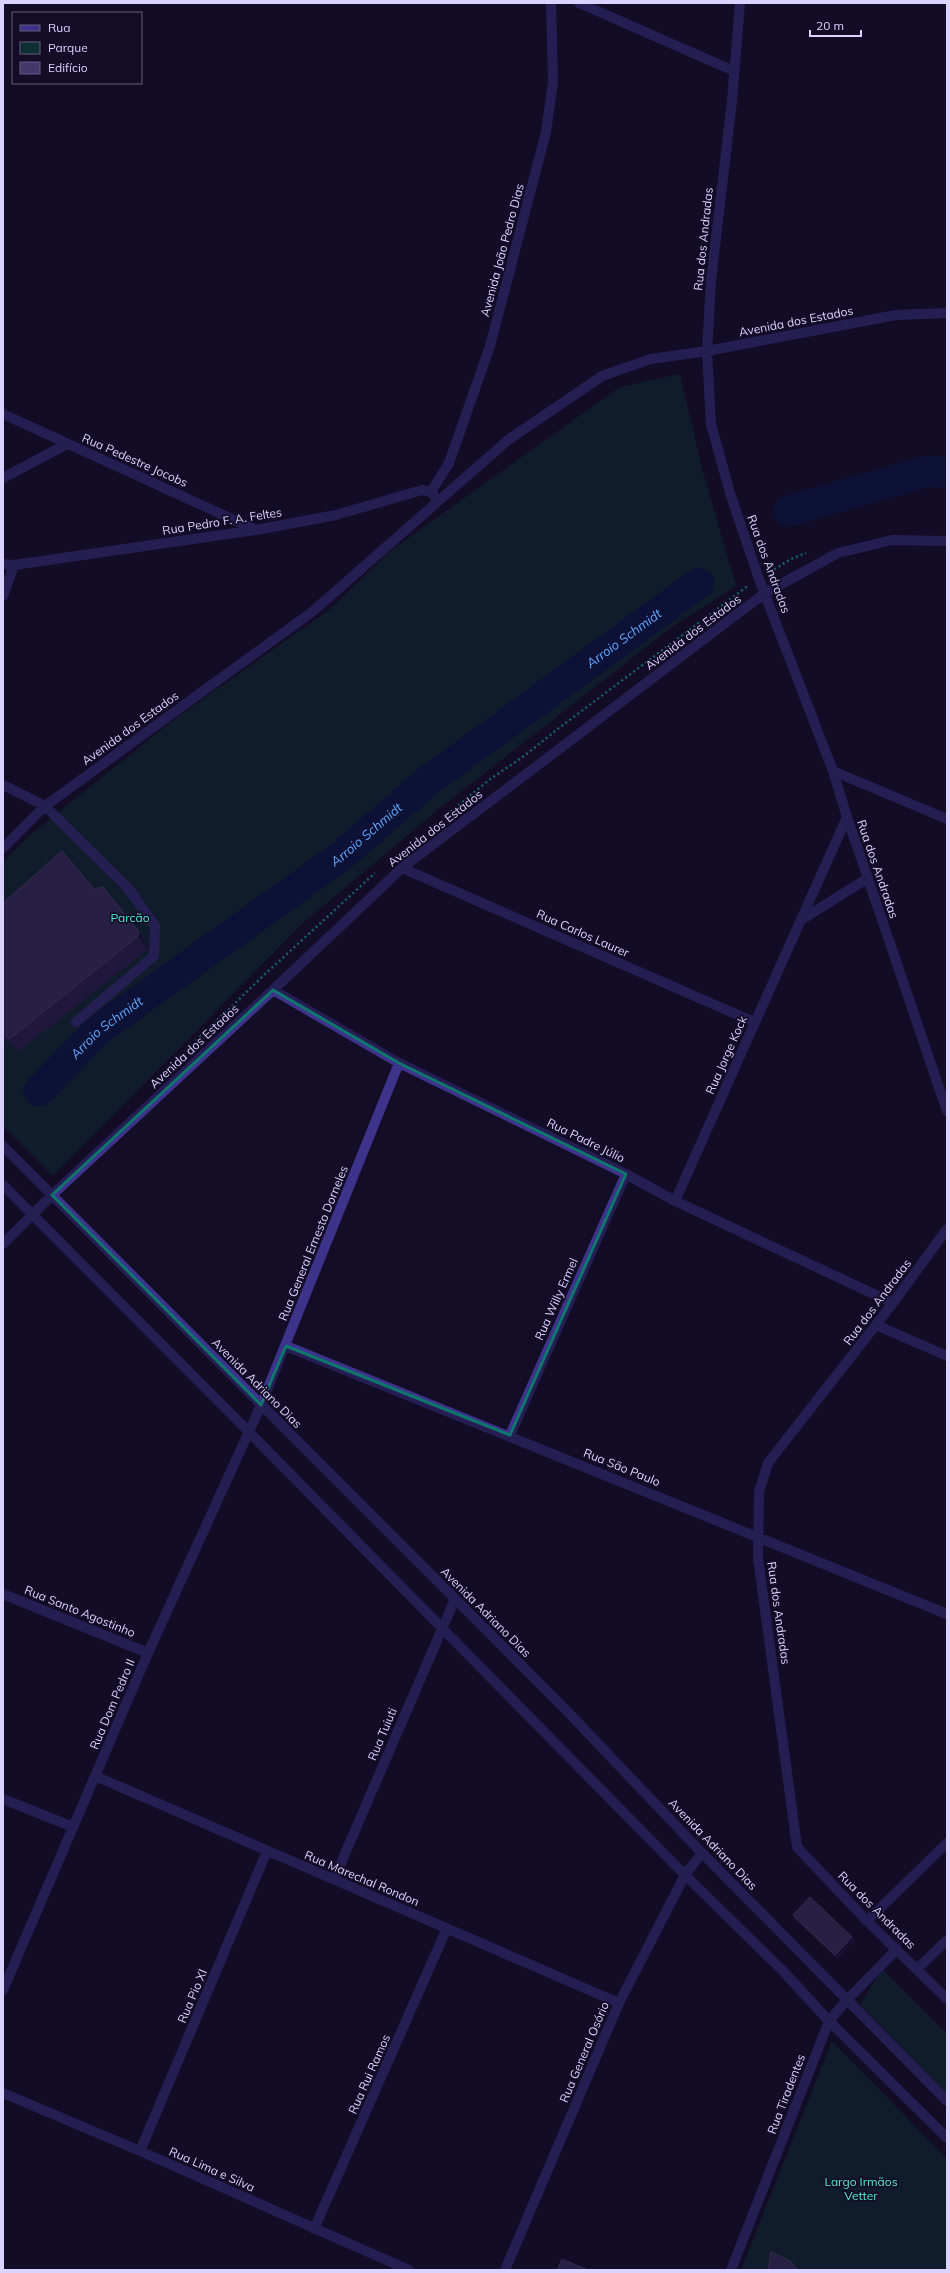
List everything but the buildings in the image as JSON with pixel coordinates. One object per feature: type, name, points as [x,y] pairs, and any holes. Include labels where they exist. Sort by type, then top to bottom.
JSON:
[{"type":"street","name":"Avenida João Pedro Dias","points":[[431,492],[449,463],[490,346],[546,132],[553,82],[551,3]]},
{"type":"street","points":[[579,3],[734,71]]},
{"type":"street","name":"Rua dos Andradas","points":[[740,3],[711,281],[706,351],[711,424],[730,493],[765,594],[833,770],[847,817],[947,1111]]},
{"type":"street","name":"Avenida dos Estados","points":[[3,848],[45,806],[312,612],[508,440],[602,376],[651,359],[706,351],[896,315],[947,313]]},
{"type":"street","name":"Rua Pedestre Jocobs","points":[[3,414],[256,530]]},
{"type":"street","points":[[3,478],[67,444]]},
{"type":"street","name":"Rua Pedro F. A. Feltes","points":[[3,564],[14,565],[256,530],[336,514],[422,490],[431,492]]},
{"type":"street","points":[[431,492],[439,501]]},
{"type":"street","name":"Avenida dos Estados","points":[[3,1244],[52,1195],[274,990],[402,868],[765,594],[838,553],[892,540],[947,541]]},
{"type":"street","points":[[3,596],[14,565]]},
{"type":"street","points":[[833,770],[947,819]]},
{"type":"street","points":[[3,785],[45,806],[128,888],[156,926],[154,956],[76,1022]]},
{"type":"street","name":"Rua Jorge Kock","points":[[675,1201],[847,817]]},
{"type":"street","name":"Rua Carlos Laurer","points":[[402,868],[754,1022]]},
{"type":"street","points":[[801,920],[868,878]]},
{"type":"street","name":"Rua Padre Júlio","points":[[274,990],[399,1063],[626,1174],[675,1201],[893,1303]]},
{"type":"street","name":"Rua General Ernesto Dorneles","points":[[249,1432],[286,1346],[399,1063]]},
{"type":"street","name":"Avenida Adriano Dias","points":[[3,1146],[567,1711],[702,1853],[947,2101]]},
{"type":"street","name":"Rua Willy Ermel","points":[[510,1435],[626,1174]]},
{"type":"street","points":[[3,1185],[249,1432],[685,1875],[783,1971],[829,2021],[947,2138]]},
{"type":"street","name":"Rua dos Andradas","points":[[947,1229],[893,1303],[768,1463],[759,1492],[758,1536],[758,1558],[797,1847],[868,1921],[947,1999]]},
{"type":"street","points":[[876,1325],[947,1356]]},
{"type":"street","name":"Rua São Paulo","points":[[286,1346],[510,1435],[947,1614]]},
{"type":"street","name":"Rua Dom Pedro II","points":[[3,1990],[148,1653],[249,1432]]},
{"type":"street","name":"Rua Santo Agostinho","points":[[3,1594],[148,1653]]},
{"type":"street","name":"Rua Tuiuti","points":[[334,1880],[441,1628],[455,1599]]},
{"type":"street","name":"Rua Marechal Rondon","points":[[95,1776],[619,2002]]},
{"type":"street","points":[[3,1799],[73,1827]]},
{"type":"street","points":[[868,1921],[947,1843]]},
{"type":"street","name":"Rua Pio XI","points":[[140,2151],[267,1851]]},
{"type":"street","name":"Rua General Osório","points":[[505,2270],[619,2002],[685,1875],[702,1853]]},
{"type":"street","name":"Rua Rui Ramos","points":[[314,2230],[447,1928]]},
{"type":"street","points":[[917,1969],[947,1940]]},
{"type":"street","name":"Rua Tiradentes","points":[[731,2270],[829,2021],[846,2000],[897,1949]]},
{"type":"street","name":"Rua Lima e Silva","points":[[3,2093],[140,2151],[314,2230],[409,2270]]},
{"type":"highlighted area","points":[[273,990],[399,1063],[626,1174],[510,1435],[286,1346],[261,1405],[52,1195]]},
{"type":"green space","name":"Parcão","points":[[680,374],[702,469],[736,586],[672,627],[441,807],[303,923],[53,1176],[3,1126],[3,862],[30,835],[172,721],[329,610],[390,551],[620,387]]},
{"type":"green space","points":[[882,1969],[947,2034],[947,2094],[860,2005]]},
{"type":"green space","name":"Largo Irmãos Vetter","points":[[832,2041],[947,2159],[947,2270],[741,2270]]},
{"type":"waterway","name":"Arroio Schmidt","points":[[789,511],[928,471],[947,472]]},
{"type":"waterway","name":"Arroio Schmidt","points":[[39,1091],[98,1030],[340,857],[428,781],[699,583]]}]
